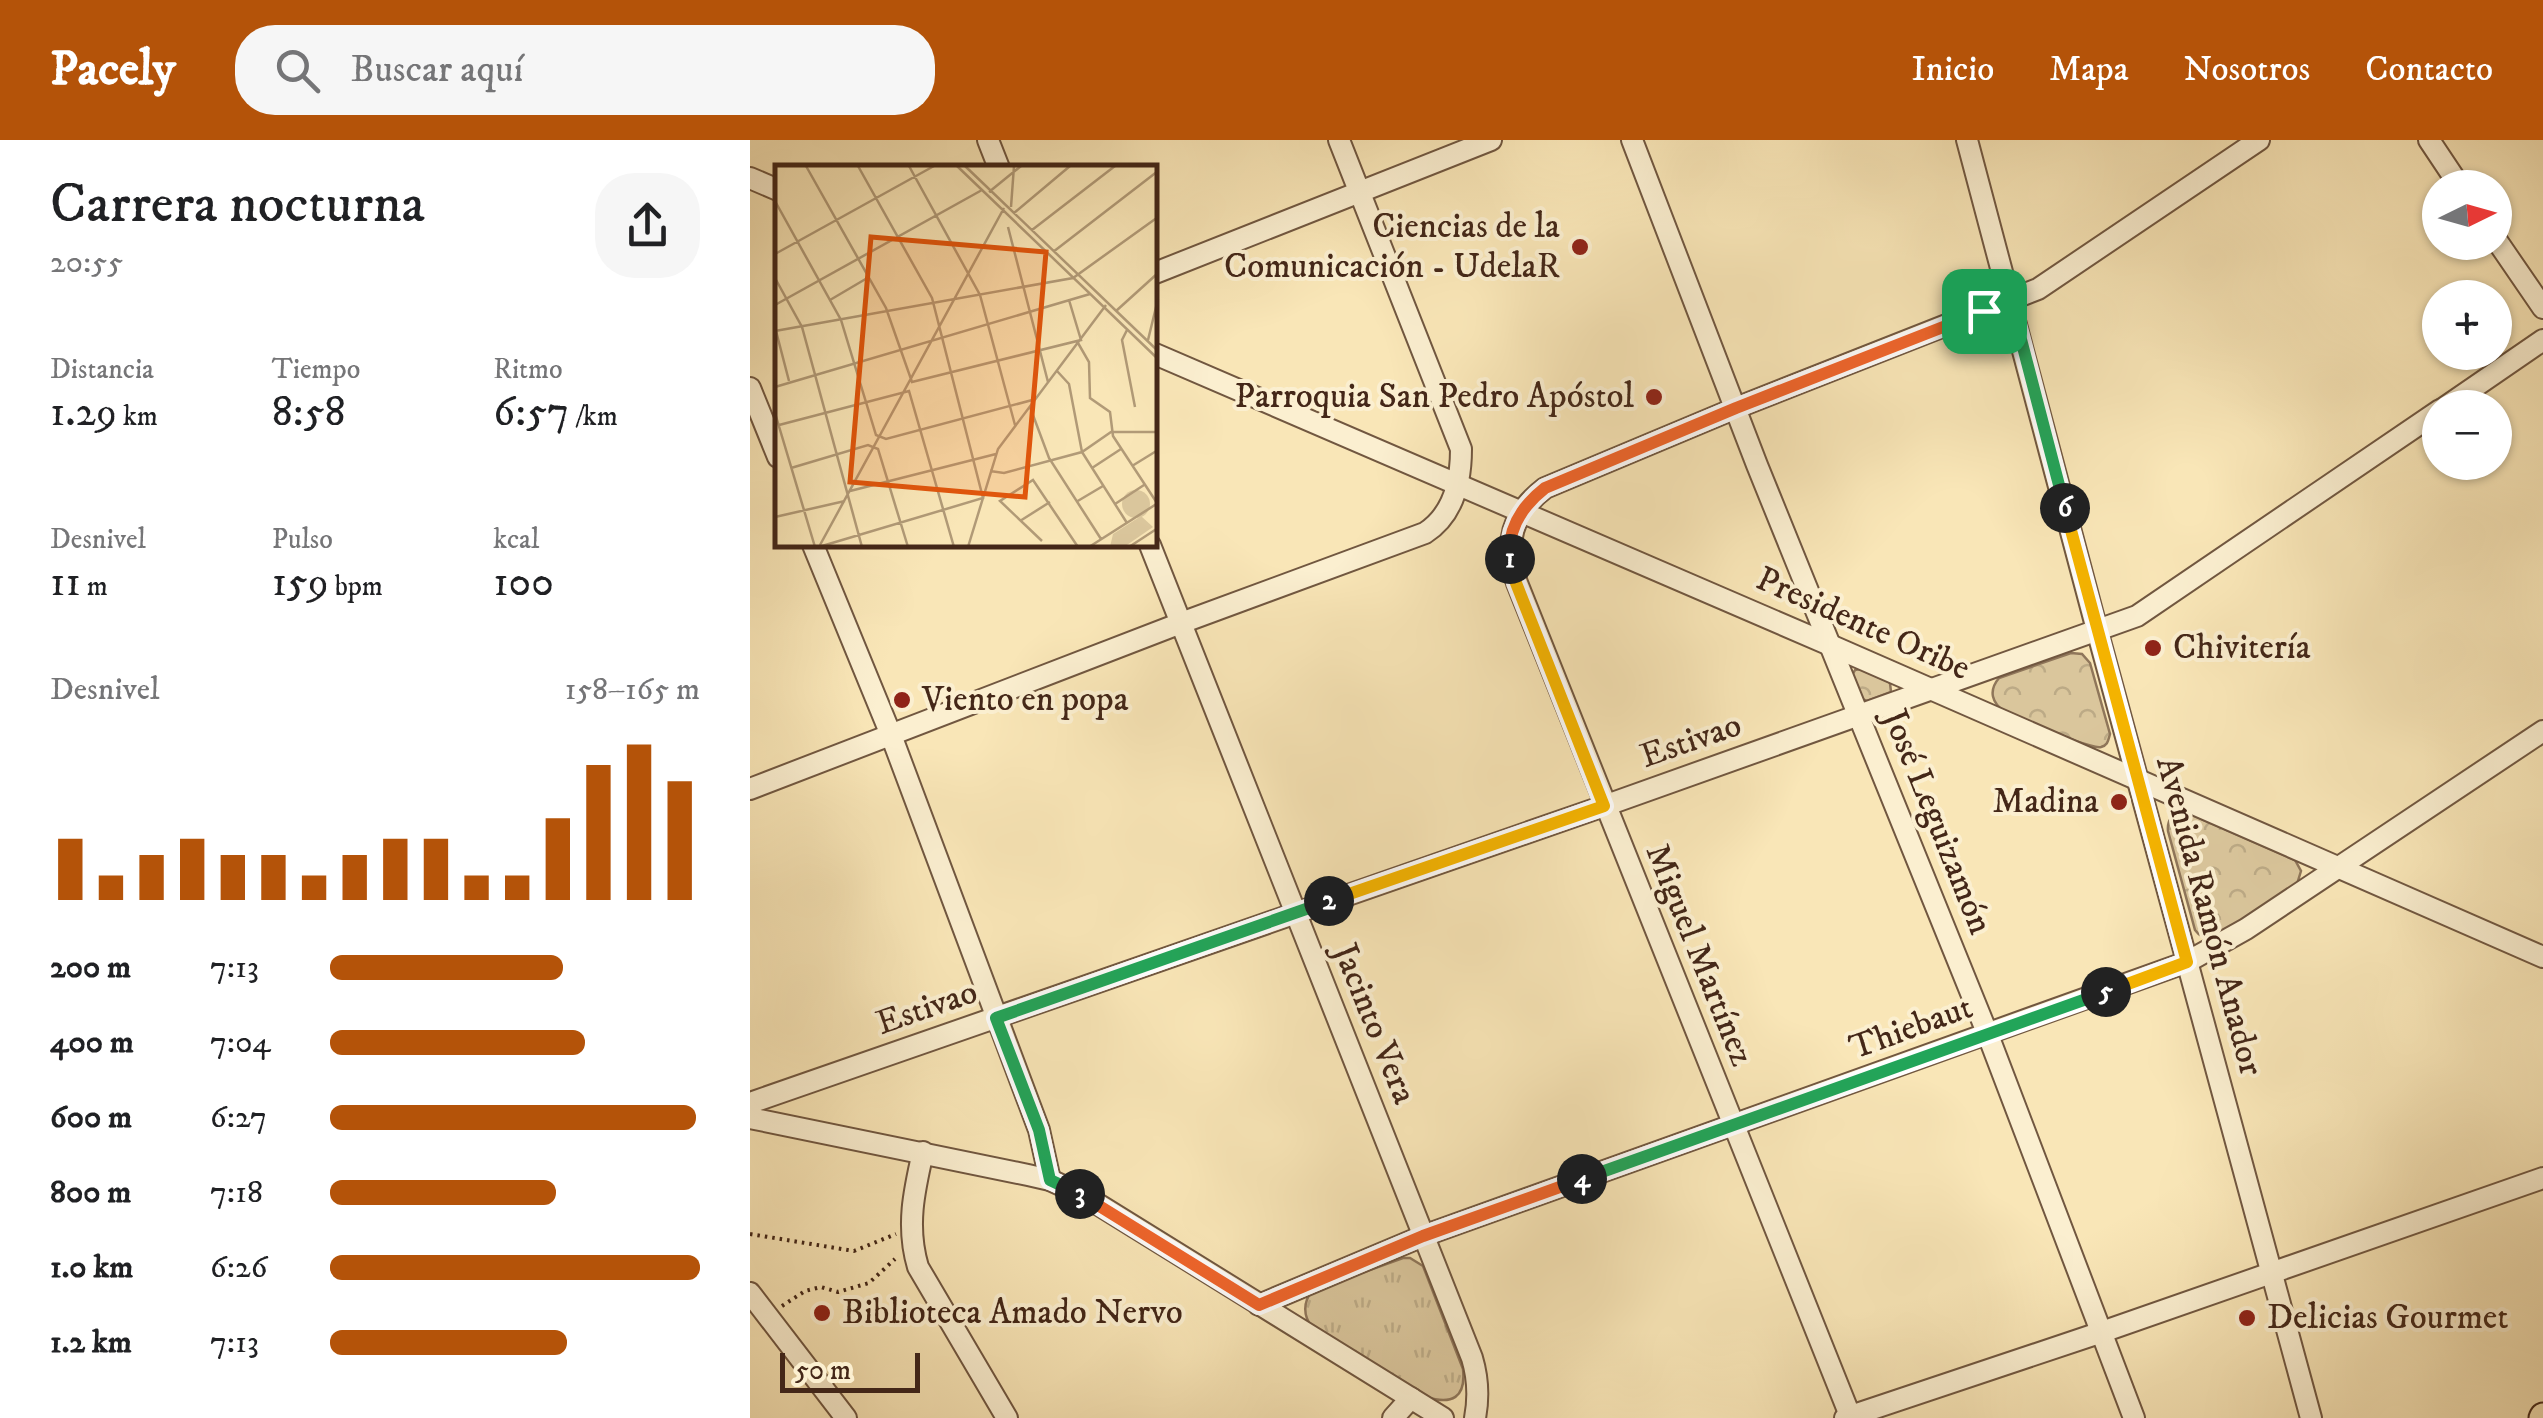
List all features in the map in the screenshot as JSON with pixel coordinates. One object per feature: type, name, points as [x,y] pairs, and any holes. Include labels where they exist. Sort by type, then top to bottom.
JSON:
[{"type":"street","points":[[988,140],[997,165]]},
{"type":"street","points":[[750,789],[1425,533],[1441,520],[1457,486],[1462,449],[1338,140]]},
{"type":"street","points":[[1158,272],[1491,140]]},
{"type":"street","name":"José Leguizamón","points":[[1632,140],[1988,1035],[2134,1418]]},
{"type":"street","name":"Avenida Ramón Anador","points":[[1967,140],[2311,1418]]},
{"type":"street","points":[[2429,140],[2449,170]]},
{"type":"street","points":[[1521,513],[1545,488],[2038,288],[2248,143]]},
{"type":"street","points":[[750,178],[775,189]]},
{"type":"street","points":[[2510,260],[2543,308]]},
{"type":"street","name":"Estivao","points":[[2470,390],[2543,340]]},
{"type":"street","name":"Presidente Oribe","points":[[1158,355],[2543,956]]},
{"type":"street","points":[[750,388],[775,450]]},
{"type":"street","name":"Estivao","points":[[750,1103],[1859,717],[2136,616],[2422,423]]},
{"type":"street","name":"Miguel Martínez","points":[[1521,513],[1509,547],[1510,564],[1849,1417]]},
{"type":"street","points":[[815,548],[891,735],[1039,1130],[1050,1180]]},
{"type":"street","name":"Jacinto Vera","points":[[1151,548],[1476,1371],[1475,1418]]},
{"type":"street","name":"Thiebaut","points":[[1259,1305],[1423,1236],[2187,962],[2246,929],[2543,731]]},
{"type":"street","points":[[750,1118],[1050,1180],[1082,1195],[1443,1418]]},
{"type":"street","points":[[922,1152],[912,1200],[913,1251],[924,1279],[1007,1418]]},
{"type":"street","points":[[1849,1417],[2543,1178]]},
{"type":"street","points":[[750,1293],[846,1418]]},
{"type":"street","points":[[1392,1418],[1410,1398]]},
{"type":"path","points":[[750,1234],[854,1250],[911,1228]]},
{"type":"path","points":[[768,1316],[804,1291],[821,1287],[838,1292],[869,1283],[897,1257],[913,1251]]},
{"type":"green space","points":[[2071,653],[2082,654],[2090,663],[2110,734],[2101,747],[2069,739],[2005,712],[1993,696],[1999,678]]},
{"type":"green space","points":[[1860,669],[1890,683],[1891,692],[1867,701],[1862,699],[1852,675]]},
{"type":"green space","points":[[2181,812],[2295,860],[2301,871],[2297,884],[2217,937],[2202,937],[2195,930],[2168,831],[2170,819]]},
{"type":"green space","points":[[1403,1258],[1423,1266],[1463,1369],[1462,1387],[1450,1399],[1426,1397],[1312,1327],[1307,1318],[1306,1304],[1312,1291]]},
{"type":"place","name":"Ciencias de la Comunicación - UdelaR","points":[[1580,247]]},
{"type":"place","name":"Parroquia San Pedro Apóstol","points":[[1654,397]]},
{"type":"place","name":"Chivitería","points":[[2153,648]]},
{"type":"place","name":"Viento en popa","points":[[902,700]]},
{"type":"place","name":"Madina","points":[[2119,802]]},
{"type":"place","name":"Biblioteca Amado Nervo","points":[[822,1313]]},
{"type":"place","name":"Delicias Gourmet","points":[[2247,1318]]},
{"type":"route","points":[[2011,301],[2187,962],[1423,1236],[1259,1305],[1082,1195],[1050,1180],[1039,1130],[996,1018],[1604,806],[1510,564],[1514,526],[1531,500],[1545,488],[1736,408],[1984,311],[2011,301]]}]
